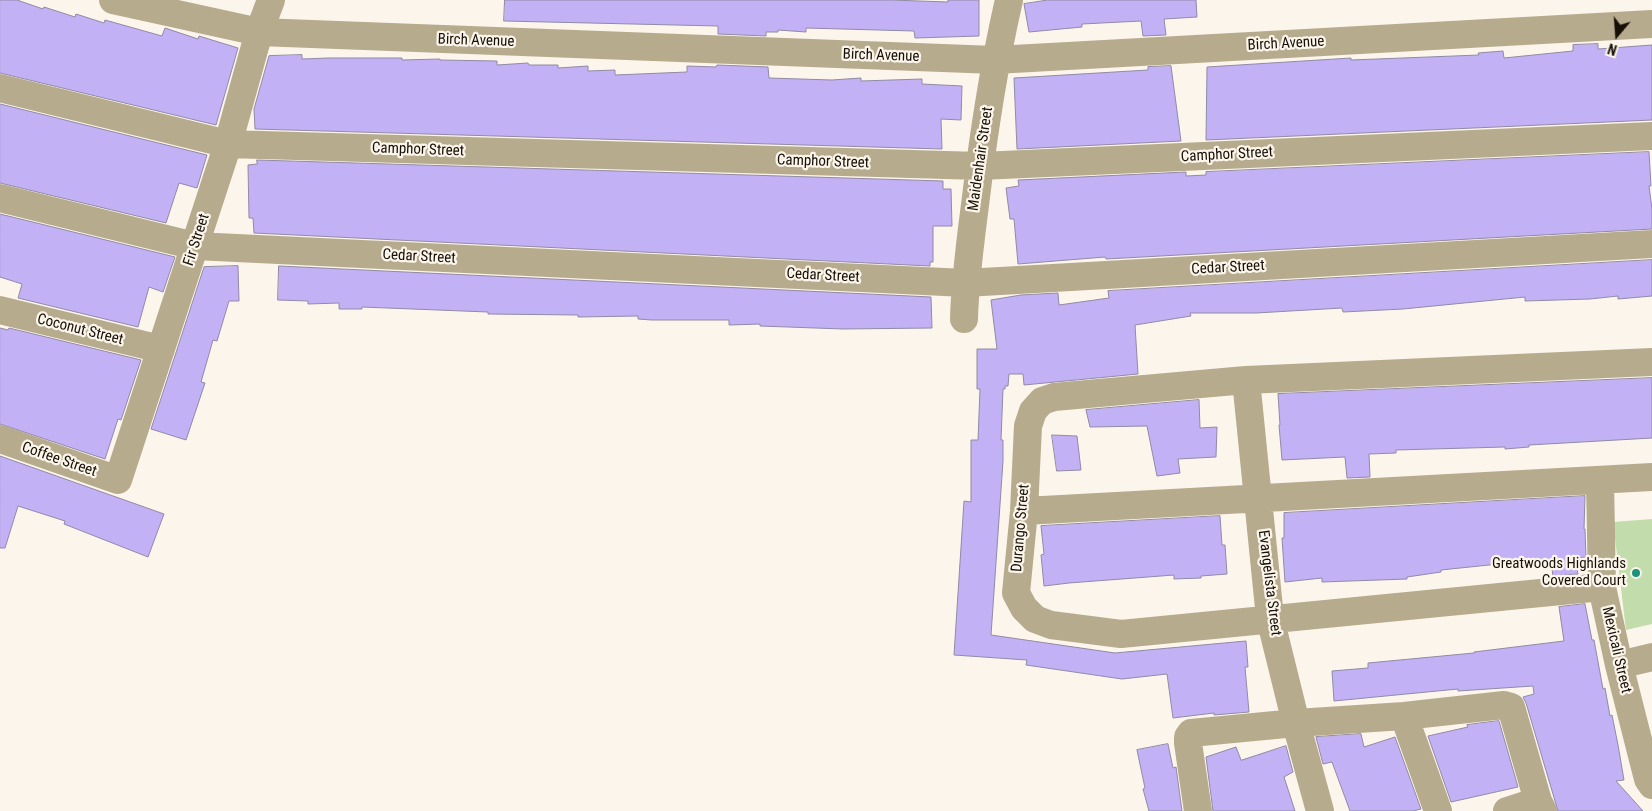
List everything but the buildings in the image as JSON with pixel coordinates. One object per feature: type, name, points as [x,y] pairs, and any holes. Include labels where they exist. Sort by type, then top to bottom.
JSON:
[{"type":"street","name":"Birch Avenue","points":[[113,0],[259,32],[995,60],[1652,24]]},
{"type":"street","name":"Fir Street","points":[[118,480],[228,144],[259,32],[271,0]]},
{"type":"street","name":"Maidenhair Street","points":[[964,319],[965,283],[980,166],[995,60],[1009,0]]},
{"type":"street","name":"Camphor Street","points":[[0,88],[228,144],[980,166],[1652,136]]},
{"type":"street","name":"Cedar Street","points":[[0,198],[195,246],[965,283],[1652,244]]},
{"type":"street","name":"Coconut Street","points":[[0,310],[161,349]]},
{"type":"street","points":[[1246,380],[1652,362]]},
{"type":"street","name":"Evangelista Street","points":[[1246,380],[1270,618],[1320,811]]},
{"type":"street","name":"Durango Street","points":[[1246,380],[1054,397],[1042,401],[1034,411],[1028,426],[1024,511],[1016,593],[1024,608],[1035,619],[1051,625],[1121,634],[1602,587]]},
{"type":"street","name":"Coffee Street","points":[[0,439],[118,480]]},
{"type":"street","points":[[1024,511],[1652,477]]},
{"type":"street","name":"Mexicali Street","points":[[1600,481],[1602,587],[1619,665],[1651,781]]},
{"type":"street","points":[[1619,665],[1652,657]]},
{"type":"street","points":[[1198,811],[1188,743],[1188,737],[1191,733],[1296,723],[1404,716],[1504,705],[1511,707],[1541,806],[1507,811]]},
{"type":"street","points":[[1404,716],[1438,811]]},
{"type":"green space","name":"Greatwoods Highlands Covered Court","points":[[1652,519],[1652,624],[1626,630],[1613,522]]},
{"type":"place","name":"Greatwoods Highlands Covered Court","points":[[1636,573]]}]
